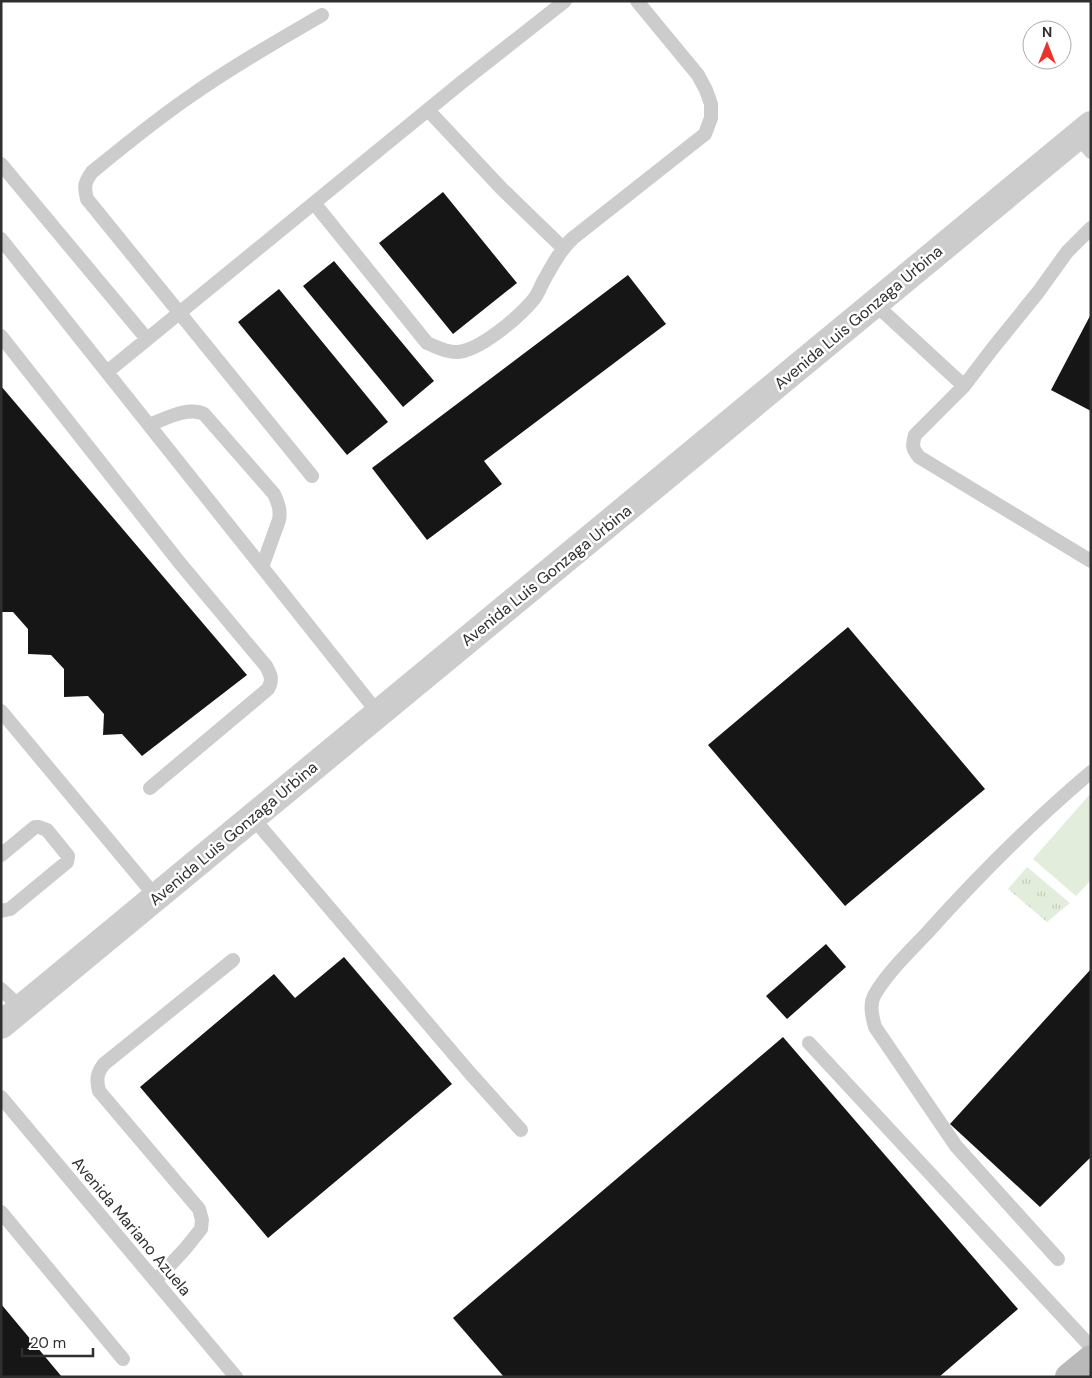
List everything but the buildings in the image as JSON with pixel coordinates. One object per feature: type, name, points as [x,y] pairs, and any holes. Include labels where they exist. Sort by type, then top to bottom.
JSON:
[{"type":"street","name":"Avenida Luis Gonzaga Urbina","points":[[12,1017],[875,304],[1086,138]]},
{"type":"street","points":[[1069,1377],[1091,1359]]},
{"type":"lane","points":[[106,372],[565,1]]},
{"type":"lane","points":[[314,203],[427,343],[442,350],[458,352],[472,348],[487,340],[519,315],[535,298],[563,248],[573,238],[705,134],[711,118],[706,90],[698,75],[637,1]]},
{"type":"lane","points":[[312,476],[86,199],[84,188],[86,180],[92,172],[194,93],[322,15]]},
{"type":"lane","points":[[428,110],[501,188],[563,248]]},
{"type":"lane","points":[[1,164],[147,340]]},
{"type":"lane","points":[[1091,228],[1067,252],[1039,291],[964,386],[915,435],[912,444],[913,450],[919,457],[1091,561]]},
{"type":"lane","points":[[1,239],[378,713]]},
{"type":"lane","points":[[875,304],[964,386]]},
{"type":"lane","points":[[1,336],[179,562],[266,666],[271,675],[271,683],[268,689],[150,788]]},
{"type":"lane","points":[[149,425],[186,411],[198,411],[204,414],[274,494],[279,504],[279,520],[262,567]]},
{"type":"lane","points":[[1,711],[156,897]]},
{"type":"lane","points":[[1058,1258],[974,1168],[956,1146],[875,1027],[871,1011],[874,995],[888,976],[952,905],[1018,837],[1056,801],[1091,772]]},
{"type":"lane","points":[[253,818],[520,1130]]},
{"type":"lane","points":[[1,855],[35,827],[39,827],[47,830],[68,856],[67,862],[10,909],[1,911]]},
{"type":"lane","points":[[155,1281],[201,1230],[202,1220],[199,1209],[99,1091],[96,1081],[98,1071],[104,1064],[233,960]]},
{"type":"lane","points":[[1,989],[12,1017]]},
{"type":"lane","points":[[809,1043],[1091,1347]]},
{"type":"lane","name":"Avenida Mariano Azuela","points":[[1,1098],[236,1377]]},
{"type":"lane","points":[[1,1212],[123,1359]]},
{"type":"green space","points":[[1091,793],[1091,880],[1076,896],[1033,859]]},
{"type":"green space","points":[[1027,867],[1070,903],[1047,922],[1008,889]]}]
